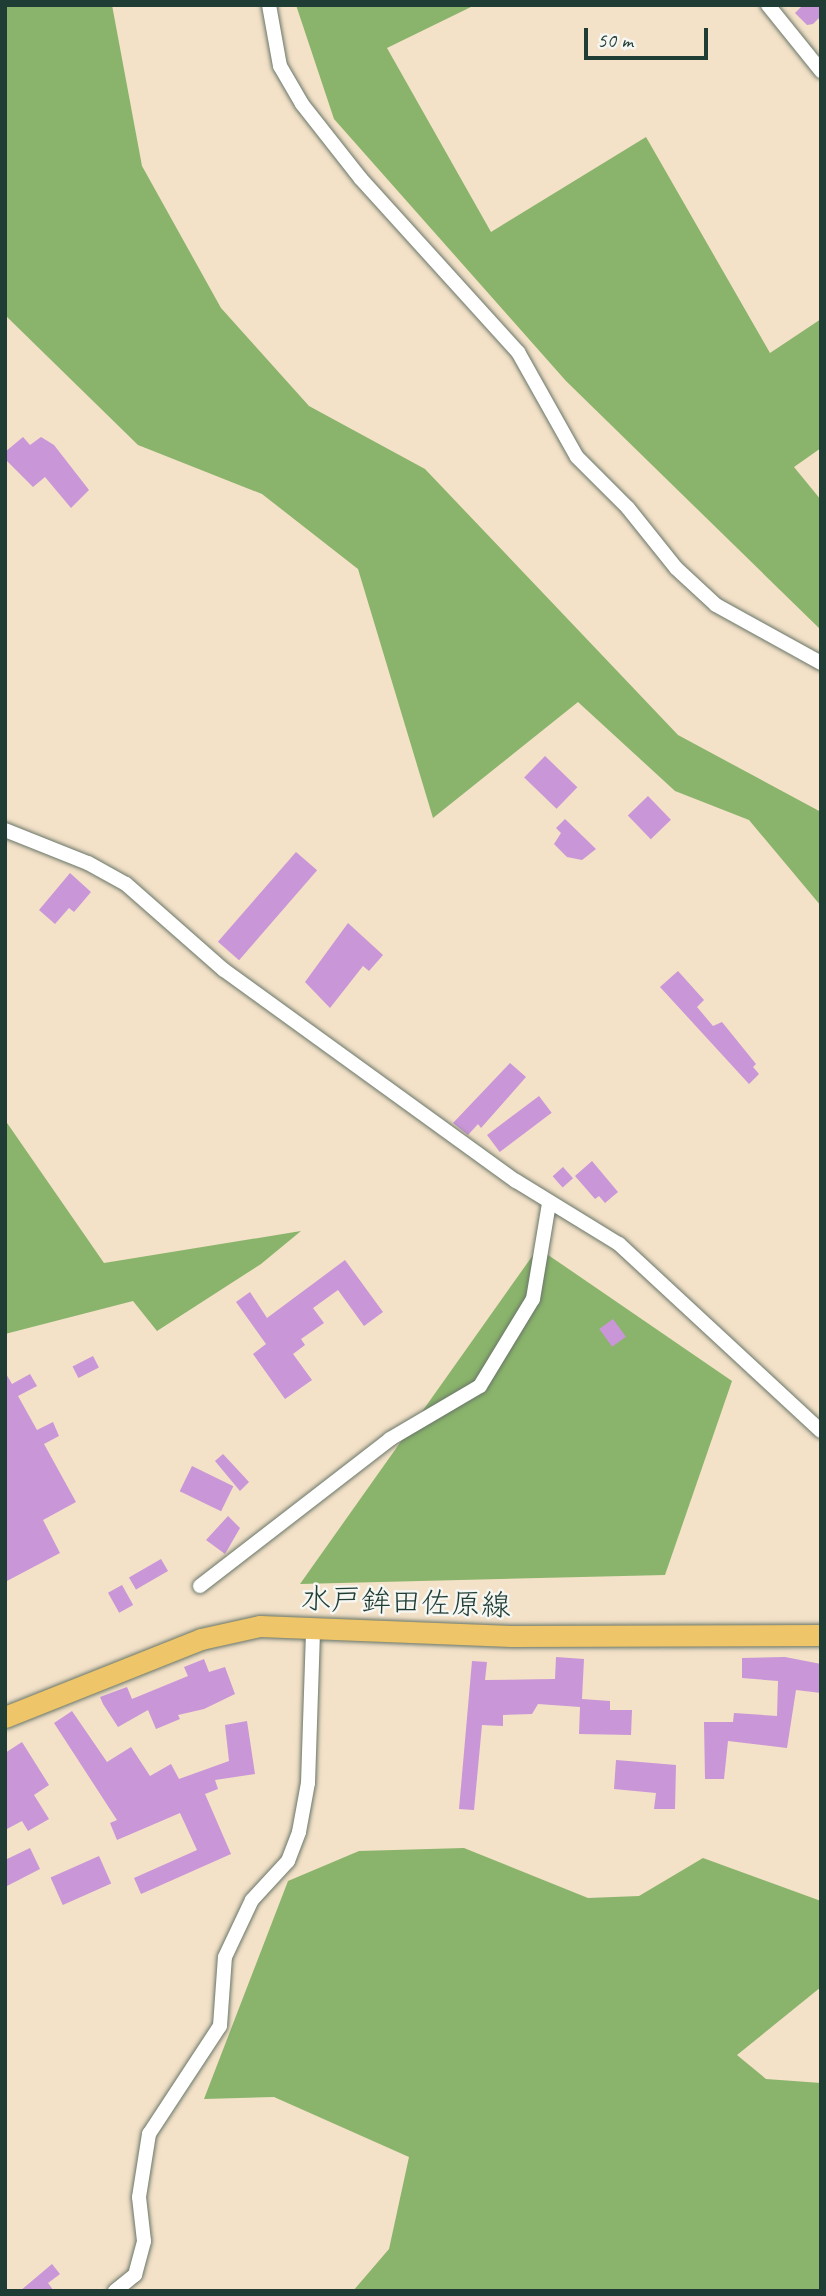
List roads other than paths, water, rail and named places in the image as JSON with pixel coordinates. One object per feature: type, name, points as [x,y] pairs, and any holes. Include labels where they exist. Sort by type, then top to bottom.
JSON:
[{"type":"main road","name":"水戸鉾田佐原線","points":[[5,1717],[230,1629],[667,1638],[821,1635]]},
{"type":"street","points":[[269,5],[280,66],[302,104],[361,179],[517,352],[577,457],[628,508],[676,568],[716,605],[821,663]]},
{"type":"street","points":[[768,5],[821,71]]},
{"type":"street","points":[[5,830],[88,863],[125,884],[224,970],[549,1203],[619,1244],[821,1431]]},
{"type":"street","points":[[201,1586],[390,1439],[480,1386],[533,1299],[549,1203]]},
{"type":"street","points":[[115,2291],[135,2275],[144,2241],[139,2197],[149,2134],[220,2026],[225,1957],[252,1900],[288,1861],[299,1832],[307,1783],[313,1629]]}]
